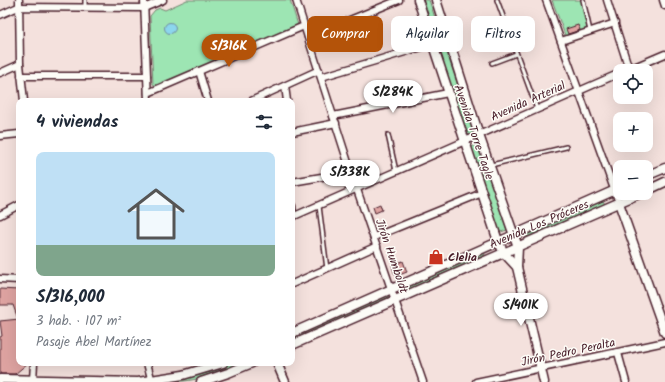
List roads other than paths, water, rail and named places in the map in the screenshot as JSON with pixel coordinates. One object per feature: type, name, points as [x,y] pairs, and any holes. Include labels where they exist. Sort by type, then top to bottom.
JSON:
[{"type":"street","points":[[144,0],[148,98]]},
{"type":"street","points":[[0,15],[19,3],[86,8],[144,8],[163,0]]},
{"type":"street","name":"Jirón Humboldt","points":[[296,0],[307,34]]},
{"type":"street","points":[[360,16],[399,0]]},
{"type":"street","name":"Avenida Torre Tagle","points":[[418,0],[423,16]]},
{"type":"street","name":"Avenida Torre Tagle","points":[[436,0],[479,134],[518,247],[517,267],[544,382]]},
{"type":"street","points":[[546,0],[579,91],[613,176]]},
{"type":"street","points":[[608,0],[625,64]]},
{"type":"street","points":[[663,0],[665,6]]},
{"type":"street","points":[[19,3],[20,64],[24,98]]},
{"type":"street","points":[[561,41],[615,23]]},
{"type":"street","points":[[148,93],[304,26]]},
{"type":"street","name":"Jirón Humboldt","points":[[313,52],[351,172],[423,382]]},
{"type":"street","points":[[258,98],[285,86],[320,74],[402,52]]},
{"type":"street","name":"Avenida Torre Tagle","points":[[435,52],[498,241],[504,253],[517,267]]},
{"type":"street","points":[[641,64],[665,54]]},
{"type":"street","points":[[0,73],[20,64]]},
{"type":"street","points":[[198,72],[207,98]]},
{"type":"street","points":[[21,76],[147,76]]},
{"type":"street","name":"Avenida Arterial","points":[[295,216],[613,76]]},
{"type":"street","points":[[285,86],[287,98]]},
{"type":"street","points":[[333,116],[448,93]]},
{"type":"street","points":[[295,131],[336,123]]},
{"type":"street","points":[[0,136],[16,134]]},
{"type":"street","points":[[653,173],[665,168]]},
{"type":"street","points":[[295,181],[351,172]]},
{"type":"street","points":[[653,188],[665,182]]},
{"type":"street","name":"Avenida Los Próceres","points":[[295,332],[613,191]]},
{"type":"street","points":[[374,237],[482,192]]},
{"type":"street","name":"Avenida Los Próceres","points":[[295,344],[624,200]]},
{"type":"street","points":[[619,202],[665,333]]},
{"type":"street","points":[[0,215],[16,207]]},
{"type":"street","points":[[295,283],[377,246]]},
{"type":"street","points":[[0,279],[16,280]]},
{"type":"street","name":"Jirón Pedro Peralta","points":[[476,382],[665,342]]},
{"type":"street","points":[[618,353],[626,382]]},
{"type":"street","points":[[33,381],[34,366]]},
{"type":"street","points":[[148,366],[152,381]]},
{"type":"street","points":[[0,379],[33,381],[138,382],[183,375],[213,366]]},
{"type":"street","points":[[201,382],[245,366]]},
{"type":"street","points":[[279,366],[285,382]]},
{"type":"lane","points":[[85,0],[86,8]]},
{"type":"lane","points":[[497,0],[537,109]]},
{"type":"lane","points":[[583,0],[590,31]]},
{"type":"lane","points":[[492,63],[516,54]]},
{"type":"lane","points":[[388,135],[396,171]]},
{"type":"lane","points":[[490,166],[566,147]]},
{"type":"lane","points":[[319,206],[327,269]]},
{"type":"water","points":[[168,23],[172,23],[174,24],[174,32],[168,33],[165,30],[165,26]]},
{"type":"place","name":"Clelia","points":[[436,257]]}]
